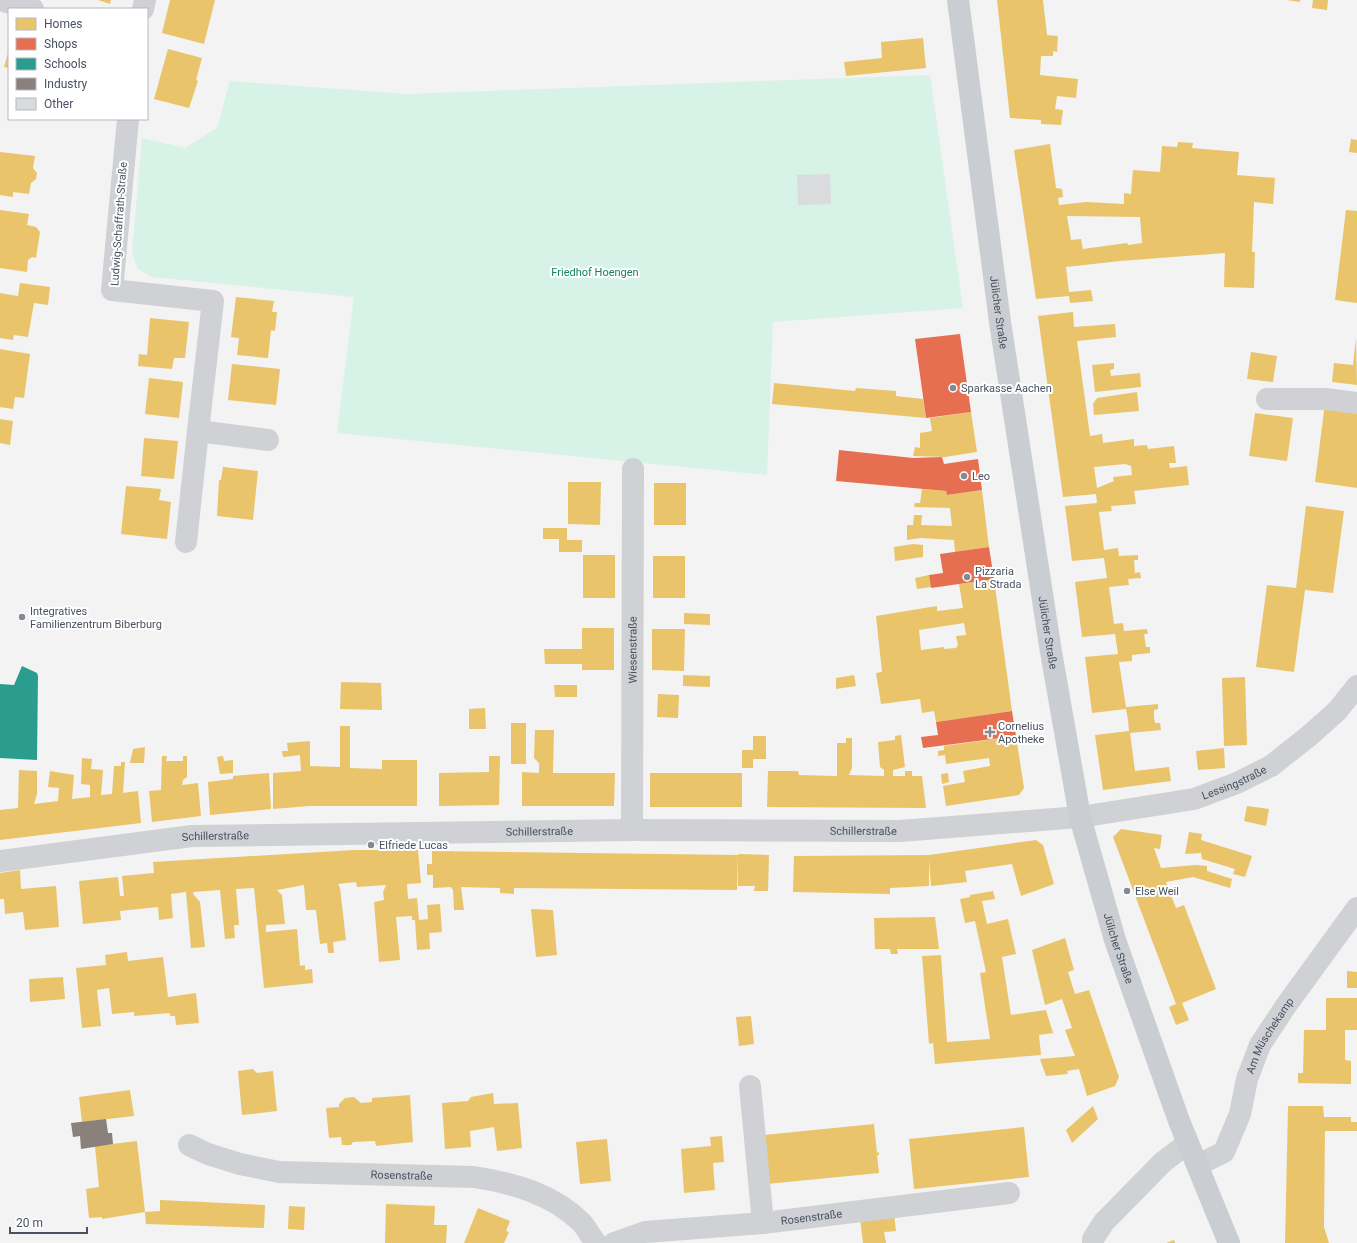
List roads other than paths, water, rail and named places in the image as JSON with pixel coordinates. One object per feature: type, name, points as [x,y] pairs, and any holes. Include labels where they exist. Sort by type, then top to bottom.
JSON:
[{"type":"main road","name":"Jülicher Straße","points":[[958,0],[1000,322],[1051,652],[1080,817],[1115,940],[1188,1143],[1230,1243]]},
{"type":"street","points":[[0,0],[30,8]]},
{"type":"street","name":"Ludwig-Schaffrath-Straße","points":[[128,120],[112,290],[213,301],[186,542]]},
{"type":"street","points":[[1267,399],[1326,399],[1357,403]]},
{"type":"street","points":[[198,431],[268,440]]},
{"type":"street","name":"Wiesenstraße","points":[[632,830],[633,469]]},
{"type":"street","name":"Lessingstraße","points":[[1080,817],[1194,798],[1237,783],[1271,766],[1309,736],[1337,711],[1357,686]]},
{"type":"street","name":"Schillerstraße","points":[[0,861],[192,836],[632,830],[900,831],[1080,817]]},
{"type":"street","name":"Am Müschekamp","points":[[1198,1165],[1224,1152],[1240,1114],[1247,1079],[1260,1045],[1285,1006],[1357,908]]},
{"type":"street","points":[[750,1086],[763,1223]]},
{"type":"street","points":[[1093,1243],[1093,1239],[1104,1222],[1163,1162],[1188,1143]]},
{"type":"street","name":"Rosenstraße","points":[[189,1145],[208,1154],[240,1164],[279,1172],[474,1177],[503,1181],[534,1192],[557,1204],[582,1223],[596,1243]]},
{"type":"street","name":"Rosenstraße","points":[[614,1243],[645,1232],[763,1223],[1009,1193]]},
{"type":"place","name":"Sparkasse Aachen","points":[[953,388]]},
{"type":"place","name":"Leo","points":[[964,476]]},
{"type":"place","name":"Pizzaria La Strada","points":[[967,577]]},
{"type":"place","name":"Integratives Familienzentrum Biberburg","points":[[22,617]]},
{"type":"place","name":"Cornelius Apotheke","points":[[990,732]]},
{"type":"place","name":"Elfriede Lucas","points":[[371,845]]},
{"type":"place","name":"Else Weil","points":[[1127,891]]},
{"type":"park label","name":"Friedhof Hoengen","points":[[595,272]]}]
